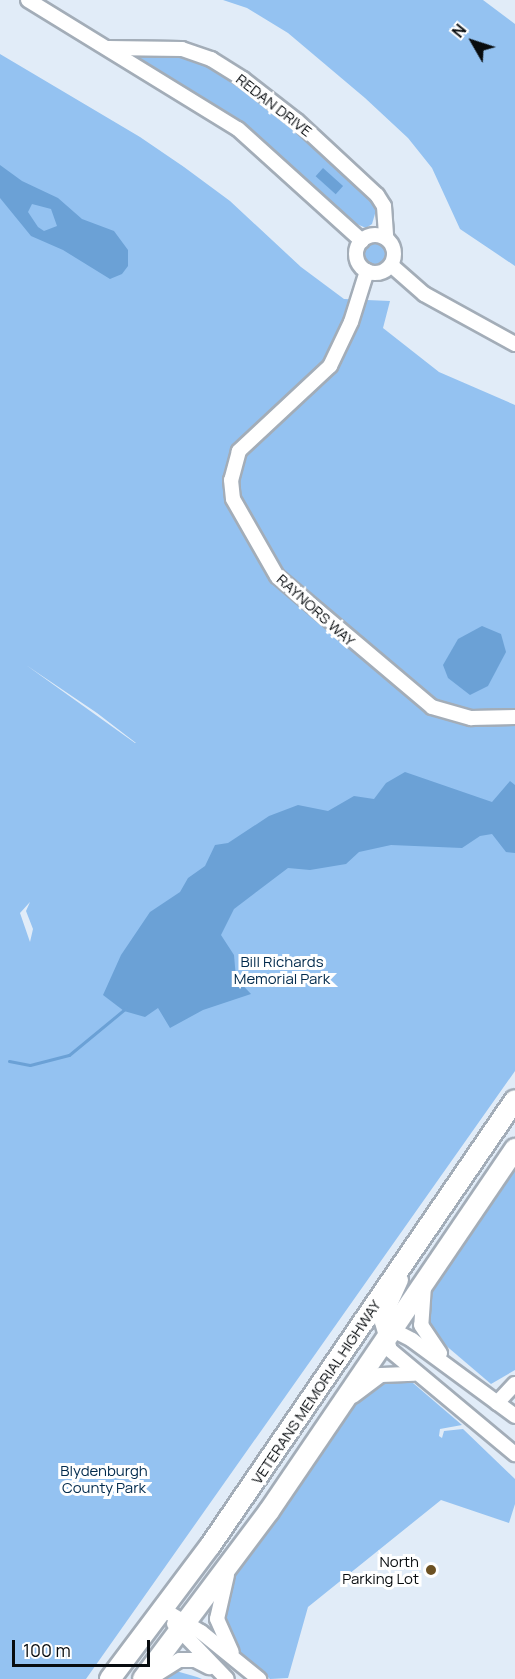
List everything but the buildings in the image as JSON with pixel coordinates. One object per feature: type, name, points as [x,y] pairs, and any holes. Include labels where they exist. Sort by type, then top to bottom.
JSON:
[{"type":"highway","name":"VETERANS MEMORIAL HIGHWAY","points":[[110,1679],[164,1610],[515,1100]]},
{"type":"highway","name":"VETERANS MEMORIAL HIGHWAY","points":[[142,1679],[184,1628],[229,1567],[340,1407],[386,1332],[424,1283],[515,1149]]},
{"type":"street","points":[[28,0],[238,129],[362,241]]},
{"type":"street","name":"REDAN DRIVE","points":[[108,48],[182,49],[211,60],[243,79],[297,120],[377,195],[384,206],[386,238],[394,252],[391,264]]},
{"type":"street","points":[[386,238],[376,235],[362,241],[357,257],[367,271],[378,272],[391,264],[408,283],[515,344]]},
{"type":"street","name":"RAYNORS WAY","points":[[367,271],[351,322],[330,366],[239,451],[231,480],[233,499],[277,576],[432,708],[471,718],[515,717]]},
{"type":"street","points":[[458,310],[515,336]]},
{"type":"street","points":[[386,1332],[421,1238]]},
{"type":"street","points":[[424,1283],[423,1330],[462,1375]]},
{"type":"street","points":[[358,1330],[386,1332],[462,1375],[515,1416]]},
{"type":"street","points":[[386,1332],[414,1374],[515,1454]]},
{"type":"street","points":[[340,1407],[376,1377],[414,1374]]},
{"type":"street","points":[[497,1402],[515,1384]]},
{"type":"street","points":[[229,1567],[217,1619],[238,1662]]},
{"type":"street","points":[[164,1610],[184,1628],[226,1678]]},
{"type":"street","points":[[184,1628],[238,1662],[259,1679]]},
{"type":"street","points":[[149,1679],[170,1664],[185,1660],[202,1663],[226,1678]]},
{"type":"green space","points":[[223,0],[483,0],[515,24],[515,266],[460,229],[432,168],[408,138],[365,98],[288,33],[247,8]]},
{"type":"green space","points":[[140,53],[181,54],[210,66],[243,86],[369,194],[377,207],[372,224],[366,228],[352,222],[141,61],[137,56]]},
{"type":"green space","points":[[0,54],[140,137],[184,167],[230,201],[301,267],[344,299],[390,301],[383,328],[439,372],[515,405],[515,710],[441,714],[515,723],[515,1071],[86,1679],[0,1679]],"holes":[[[26,665],[97,713],[136,743],[135,743]],[[30,902],[26,911],[33,929],[30,942],[20,913]]]},
{"type":"green space","points":[[376,241],[385,244],[388,253],[385,262],[376,265],[367,262],[364,253],[367,244]]},
{"type":"green space","points":[[515,1170],[515,1370],[491,1384],[430,1332],[428,1298]]},
{"type":"green space","points":[[388,1381],[413,1383],[462,1425],[440,1429],[439,1436],[442,1438],[444,1431],[463,1429],[515,1479],[515,1504],[509,1523],[441,1500],[308,1607],[288,1678],[270,1679],[236,1648],[221,1628],[226,1584],[360,1392]]},
{"type":"green space","points":[[169,1669],[202,1679],[164,1679],[171,1676]]},
{"type":"shaded area","points":[[0,165],[22,181],[58,198],[82,219],[114,231],[128,250],[128,266],[122,274],[110,279],[63,250],[31,236],[0,198]],"holes":[[[32,204],[51,209],[57,226],[44,231],[38,227],[28,212]]]},
{"type":"shaded area","points":[[323,168],[343,186],[336,194],[316,176]]},
{"type":"shaded area","points":[[482,626],[501,634],[506,652],[488,686],[470,695],[448,678],[443,665],[458,639]]},
{"type":"shaded area","points":[[405,772],[492,802],[510,781],[515,785],[515,853],[506,852],[492,834],[480,836],[462,848],[391,845],[359,852],[346,864],[310,870],[288,868],[234,909],[221,935],[234,955],[236,978],[251,994],[203,1010],[170,1028],[158,1008],[145,1017],[124,1011],[103,995],[121,955],[150,912],[180,892],[188,878],[205,866],[215,845],[228,843],[269,816],[298,805],[328,811],[354,796],[374,799],[386,783]]},
{"type":"waterway","points":[[9,1061],[30,1065],[69,1055],[126,1008]]},
{"type":"place","name":"North Parking Lot","points":[[431,1570]]},
{"type":"park label","name":"Bill Richards Memorial Park","points":[[282,970]]},
{"type":"park label","name":"Blydenburgh County Park","points":[[104,1478]]}]
